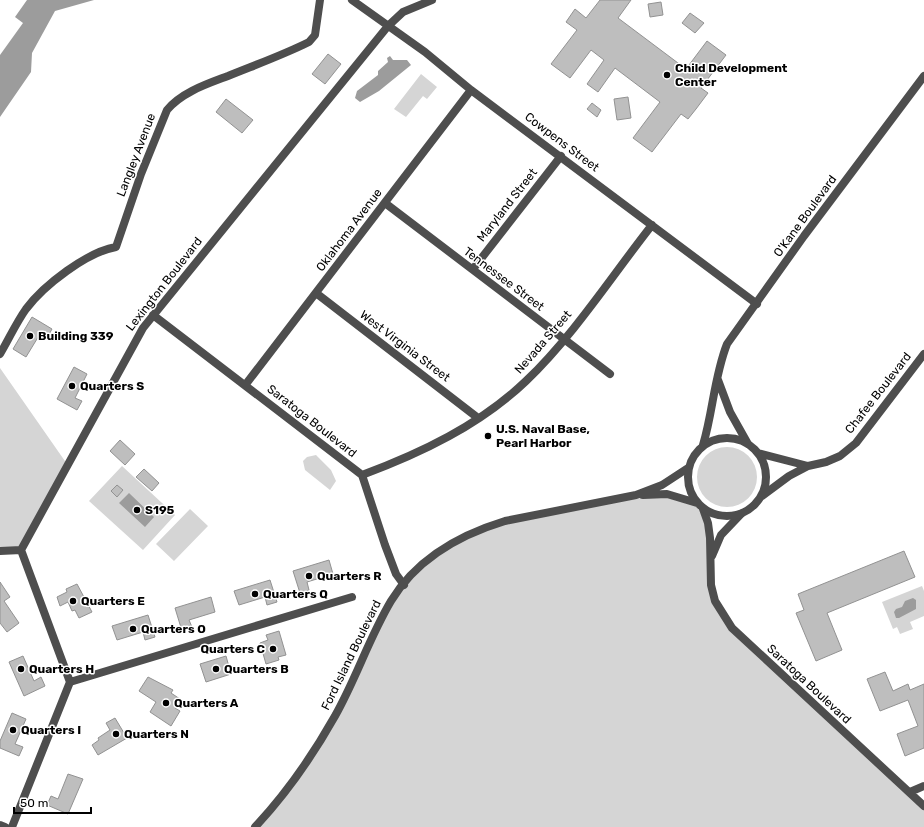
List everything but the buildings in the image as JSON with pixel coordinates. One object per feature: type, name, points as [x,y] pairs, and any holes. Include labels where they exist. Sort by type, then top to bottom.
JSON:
[{"type":"street","name":"Langley Avenue","points":[[0,354],[26,309],[44,290],[65,273],[99,251],[116,247],[141,174],[167,110],[173,103],[187,94],[309,42],[315,35],[320,0]]},
{"type":"street","name":"Cowpens Street","points":[[352,0],[425,52],[471,90],[757,304]]},
{"type":"street","name":"Lexington Boulevard","points":[[21,550],[139,335],[153,315],[388,26],[403,12],[432,0]]},
{"type":"street","name":"O'Kane Boulevard","points":[[703,446],[713,405],[721,359],[727,344],[757,304],[804,236],[924,76]]},
{"type":"street","name":"Oklahoma Avenue","points":[[246,384],[471,90]]},
{"type":"street","name":"Maryland Street","points":[[473,269],[561,156]]},
{"type":"street","name":"Tennessee Street","points":[[384,203],[610,374]]},
{"type":"street","name":"Nevada Street","points":[[362,475],[431,446],[460,431],[502,402],[526,381],[564,339],[652,225]]},
{"type":"street","name":"West Virginia Street","points":[[316,293],[478,418]]},
{"type":"street","name":"Saratoga Boulevard","points":[[153,315],[246,384],[362,475]]},
{"type":"street","name":"Chafee Boulevard","points":[[760,498],[789,476],[808,466],[833,459],[856,443],[924,354]]},
{"type":"street","points":[[717,377],[723,396],[748,444]]},
{"type":"street","points":[[725,438],[737,439],[748,444],[758,453],[764,463],[766,475],[765,487],[760,498],[741,514],[721,516],[700,506],[690,493],[687,480],[688,468],[694,455],[703,446],[714,440],[725,438]]},
{"type":"street","points":[[758,453],[808,466]]},
{"type":"street","name":"Ford Island Boulevard","points":[[636,495],[662,485],[688,468]]},
{"type":"street","points":[[362,475],[396,574],[404,585]]},
{"type":"street","name":"Ford Island Boulevard","points":[[255,827],[288,788],[335,716],[386,612],[404,585],[417,568],[439,551],[453,541],[485,527],[505,521],[636,495],[667,494],[700,506]]},
{"type":"street","name":"Saratoga Boulevard","points":[[700,506],[708,523],[710,538],[711,585],[715,602],[732,628],[924,806]]},
{"type":"street","name":"Saratoga Boulevard","points":[[710,560],[722,535],[741,514]]},
{"type":"street","points":[[0,551],[21,550],[70,682],[12,827]]},
{"type":"street","points":[[70,682],[352,597]]},
{"type":"street","points":[[910,792],[924,786]]},
{"type":"street","points":[[0,825],[5,827]]},
{"type":"shaded area","points":[[0,0],[94,0],[55,11],[32,53],[31,72],[0,117]]},
{"type":"shaded area","points":[[390,56],[393,60],[407,60],[411,65],[379,91],[360,102],[355,98],[357,91],[378,75],[378,71],[388,62],[387,58]]},
{"type":"shaded area","points":[[421,74],[437,87],[427,99],[423,96],[406,117],[394,109]]},
{"type":"shaded area","points":[[0,368],[67,464],[21,550],[0,551]]},
{"type":"shaded area","points":[[721,447],[733,447],[744,452],[752,460],[757,471],[755,489],[744,502],[733,507],[721,507],[710,502],[702,494],[697,483],[697,471],[702,460],[710,452]]},
{"type":"shaded area","points":[[316,455],[331,470],[336,481],[330,490],[305,470],[303,461],[307,457]]},
{"type":"shaded area","points":[[122,466],[175,515],[143,550],[89,501]]},
{"type":"shaded area","name":"S195","points":[[129,493],[154,517],[145,527],[119,503]]},
{"type":"shaded area","points":[[667,494],[697,503],[703,509],[708,523],[709,570],[722,614],[924,806],[924,827],[255,827],[309,757],[386,612],[417,568],[485,527],[636,495]]},
{"type":"shaded area","points":[[190,509],[208,526],[174,561],[156,544]]},
{"type":"shaded area","points":[[922,586],[924,591],[924,616],[910,622],[913,629],[900,634],[897,627],[893,629],[882,602]]},
{"type":"shaded area","points":[[913,598],[916,600],[916,609],[899,618],[896,618],[894,612],[896,609],[902,607],[905,601]]},
{"type":"pier","points":[[0,0],[27,0],[15,17],[23,23],[0,55]]},
{"type":"place","name":"Child Development Center","points":[[667,75]]},
{"type":"place","name":"Building 339","points":[[30,336]]},
{"type":"place","name":"Quarters S","points":[[72,386]]},
{"type":"place","name":"U.S. Naval Base, Pearl Harbor","points":[[488,436]]},
{"type":"place","name":"S195","points":[[137,510]]},
{"type":"place","name":"Quarters R","points":[[309,576]]},
{"type":"place","name":"Quarters Q","points":[[255,594]]},
{"type":"place","name":"Quarters E","points":[[73,601]]},
{"type":"place","name":"Quarters O","points":[[133,629]]},
{"type":"place","name":"Quarters C","points":[[273,649]]},
{"type":"place","name":"Quarters H","points":[[21,669]]},
{"type":"place","name":"Quarters B","points":[[216,669]]},
{"type":"place","name":"Quarters A","points":[[166,703]]},
{"type":"place","name":"Quarters I","points":[[13,730]]},
{"type":"place","name":"Quarters N","points":[[116,734]]}]
